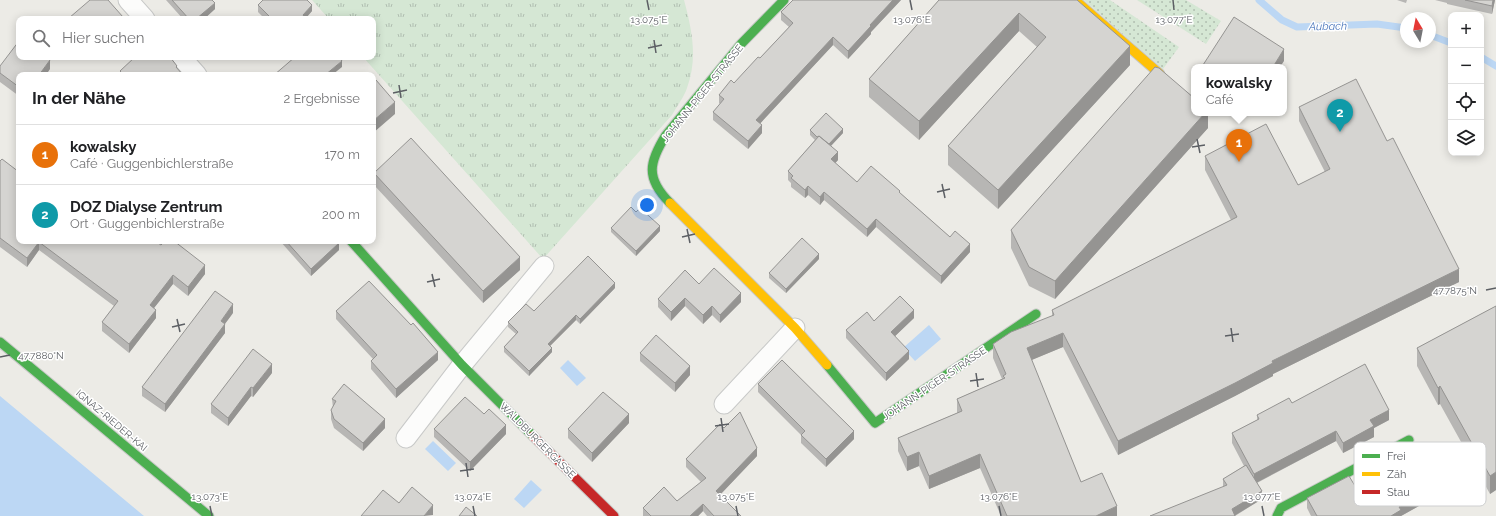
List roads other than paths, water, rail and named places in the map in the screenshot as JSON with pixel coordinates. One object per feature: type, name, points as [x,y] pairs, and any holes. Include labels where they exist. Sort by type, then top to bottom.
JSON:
[{"type":"street","points":[[128,0],[142,16]]},
{"type":"street","name":"JOHANN-PIGER-STRASSE","points":[[784,0],[741,44],[666,136],[656,152],[651,169],[653,180],[659,192],[795,328],[875,423],[1036,314]]},
{"type":"street","points":[[1075,0],[1160,74]]},
{"type":"street","points":[[183,60],[194,72]]},
{"type":"street","name":"WALDBURGERGASSE","points":[[354,244],[462,364],[614,516]]},
{"type":"street","points":[[406,438],[462,364],[544,266]]},
{"type":"street","points":[[724,404],[795,328]]},
{"type":"street","name":"IGNAZ-RIEDER-KAI","points":[[0,342],[209,516]]},
{"type":"street","points":[[1405,442],[1409,440]]},
{"type":"street","points":[[1277,516],[1280,508],[1354,469]]},
{"type":"water","points":[[929,325],[941,339],[915,361],[903,348]]},
{"type":"water","points":[[568,360],[586,378],[577,386],[560,368]]},
{"type":"water","points":[[0,396],[144,516],[0,516]]},
{"type":"water","points":[[433,441],[456,463],[448,471],[425,449]]},
{"type":"water","points":[[531,480],[542,490],[524,508],[514,499]]},
{"type":"waterway","name":"Aubach","points":[[1259,0],[1282,20],[1297,27],[1377,24],[1400,27]]},
{"type":"waterway","name":"Aubach","points":[[1436,37],[1448,42]]},
{"type":"waterway","name":"Aubach","points":[[1484,59],[1496,66]]},
{"type":"place","name":"DOZ Dialyse Zentrum","points":[[1340,132]]},
{"type":"place","name":"kowalsky","points":[[1239,162]]}]
